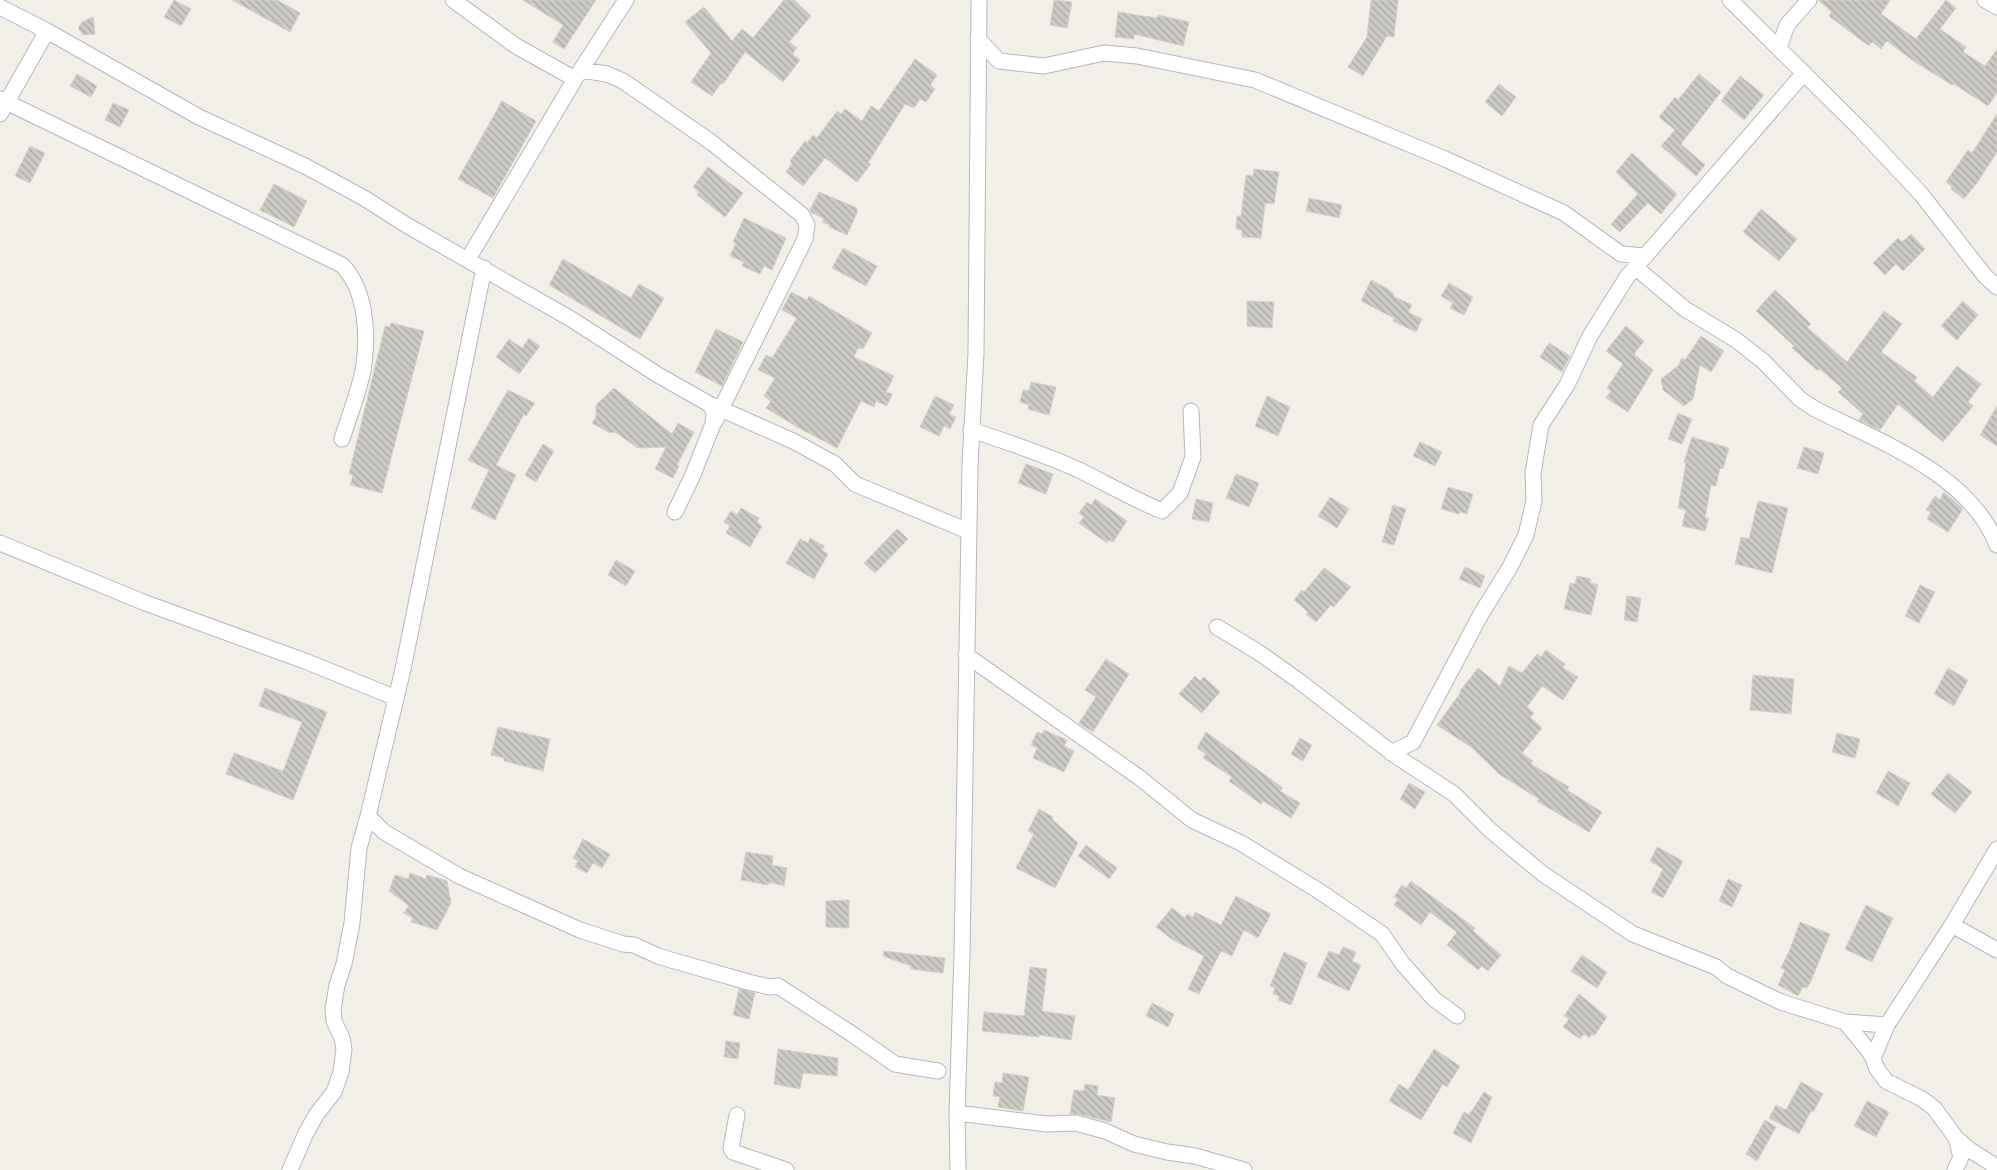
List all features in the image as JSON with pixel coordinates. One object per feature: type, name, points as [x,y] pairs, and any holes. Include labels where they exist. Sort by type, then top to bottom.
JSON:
[{"type":"street","points":[[453,0],[516,46],[578,75],[607,74],[623,81],[711,142],[753,174],[802,215],[807,226],[805,239],[715,413],[692,477],[675,512]]},
{"type":"street","points":[[468,259],[578,75],[626,0]]},
{"type":"street","points":[[958,1170],[956,1113],[962,954],[968,531],[971,430],[976,352],[978,0]]},
{"type":"street","points":[[1730,0],[1861,130],[1921,194],[1985,276],[1997,287]]},
{"type":"street","points":[[1779,48],[1786,25],[1809,0]]},
{"type":"street","points":[[1985,0],[1997,7]]},
{"type":"street","points":[[0,7],[48,31],[199,116],[305,166],[364,198],[408,226],[571,319],[658,375],[695,394],[715,413],[795,442],[835,464],[855,484],[968,531]]},
{"type":"street","points":[[1758,27],[1786,25]]},
{"type":"street","points":[[48,31],[2,105],[102,150],[342,266],[352,275],[360,295],[365,347],[364,366],[342,439]]},
{"type":"street","points":[[978,39],[999,61],[1044,66],[1104,53],[1136,56],[1255,80],[1445,159],[1564,214],[1621,254],[1685,309],[1736,340],[1763,361],[1800,399],[1815,409],[1916,460],[1947,482],[1978,510],[1997,545]]},
{"type":"street","points":[[978,78],[999,61]]},
{"type":"street","points":[[1411,766],[1413,742],[1481,614],[1510,567],[1526,535],[1534,501],[1533,473],[1541,425],[1566,385],[1590,336],[1636,267],[1804,73]]},
{"type":"street","points":[[1621,254],[1636,267]]},
{"type":"street","points":[[290,1170],[316,1115],[334,1092],[341,1072],[344,1049],[342,1038],[334,1021],[333,1009],[352,923],[355,872],[359,848],[367,822],[396,698],[484,268]]},
{"type":"street","points":[[971,430],[1020,446],[1078,470],[1129,497],[1162,511],[1180,493],[1193,457],[1191,411]]},
{"type":"street","points":[[943,521],[959,517],[969,505]]},
{"type":"street","points":[[0,543],[143,602],[305,661],[396,698]]},
{"type":"street","points":[[1217,627],[1258,652],[1391,752],[1454,794],[1490,830],[1543,874],[1633,934],[1716,967],[1728,976],[1781,1002],[1845,1022],[1887,1025]]},
{"type":"street","points":[[966,655],[1140,778],[1192,820],[1241,843],[1319,891],[1382,934],[1403,964],[1434,998],[1457,1016]]},
{"type":"street","points":[[1391,752],[1413,742]]},
{"type":"street","points":[[367,822],[460,876],[580,930],[624,944],[634,945],[658,956],[748,982],[770,987],[778,986],[895,1064],[938,1071]]},
{"type":"street","points":[[1873,1058],[1887,1025],[1952,925],[1997,849]]},
{"type":"street","points":[[1952,925],[1997,950]]},
{"type":"street","points":[[1845,1022],[1873,1058],[1876,1069],[1886,1081],[1922,1099],[1934,1108],[1956,1138],[1976,1154],[1997,1166]]},
{"type":"street","points":[[956,1113],[1047,1124],[1076,1123],[1105,1131],[1134,1144],[1195,1156],[1244,1170]]},
{"type":"street","points":[[737,1115],[731,1148],[733,1152],[786,1170]]},
{"type":"street","points":[[1956,1138],[1958,1164],[1976,1154]]},
{"type":"building","points":[[174,0],[191,9],[181,26],[164,17]]},
{"type":"building","points":[[232,0],[277,0],[300,13],[290,32]]},
{"type":"building","points":[[523,0],[596,0],[564,49],[553,42],[563,25]]},
{"type":"building","points":[[784,0],[794,0],[811,16],[789,42],[797,48],[792,54],[800,60],[783,82],[745,52],[723,84],[721,83],[712,96],[691,82],[711,53],[685,22],[704,7],[732,41],[742,29],[753,38]]},
{"type":"building","points":[[1054,0],[1072,2],[1067,28],[1050,25]]},
{"type":"building","points":[[1371,0],[1398,0],[1394,37],[1387,36],[1363,76],[1348,67],[1367,37]]},
{"type":"building","points":[[1818,0],[1890,0],[1881,14],[1916,39],[1946,0],[1956,8],[1940,29],[1966,47],[1963,52],[1985,66],[1997,49],[1997,93],[1988,106],[1915,62],[1887,41],[1881,49],[1872,42],[1869,46],[1829,16],[1832,12]]},
{"type":"building","points":[[1118,12],[1157,18],[1158,15],[1189,22],[1183,46],[1134,34],[1134,39],[1115,37]]},
{"type":"building","points":[[93,17],[95,34],[83,35],[78,28],[82,22]]},
{"type":"building","points":[[915,59],[937,75],[930,85],[935,89],[926,102],[920,99],[914,108],[905,104],[868,163],[871,164],[857,182],[825,158],[803,186],[786,172],[792,163],[790,161],[805,141],[807,143],[813,135],[817,138],[837,111],[841,114],[845,109],[862,121],[871,106],[879,111]]},
{"type":"building","points":[[77,74],[97,86],[91,97],[70,86]]},
{"type":"building","points":[[1699,74],[1721,92],[1681,144],[1705,165],[1696,176],[1661,146],[1675,130],[1659,117],[1675,97],[1678,100]]},
{"type":"building","points":[[1740,76],[1764,95],[1744,120],[1721,101]]},
{"type":"building","points":[[1499,84],[1516,97],[1502,116],[1485,102]]},
{"type":"building","points":[[502,101],[536,121],[493,198],[458,179]]},
{"type":"building","points":[[113,103],[129,110],[120,127],[105,120]]},
{"type":"building","points":[[1997,114],[1997,152],[1964,199],[1951,189],[1952,187],[1946,182],[1968,150],[1972,153]]},
{"type":"building","points":[[30,146],[45,153],[30,183],[15,176]]},
{"type":"building","points":[[1632,153],[1677,194],[1661,214],[1648,203],[1620,232],[1611,224],[1638,194],[1616,172]]},
{"type":"building","points":[[708,167],[743,193],[725,217],[697,195],[699,192],[693,187]]},
{"type":"building","points":[[1254,169],[1279,172],[1274,204],[1265,203],[1261,238],[1242,237],[1242,230],[1236,229],[1237,216],[1241,216],[1246,175],[1253,176]]},
{"type":"building","points":[[274,184],[307,201],[294,227],[260,210]]},
{"type":"building","points":[[819,192],[857,208],[857,213],[847,235],[829,227],[830,225],[822,222],[824,219],[811,212],[810,210]]},
{"type":"building","points":[[1309,198],[1342,205],[1339,218],[1306,211]]},
{"type":"building","points":[[1761,209],[1797,239],[1779,261],[1743,232]]},
{"type":"building","points":[[744,218],[786,238],[772,270],[764,266],[760,274],[742,266],[744,262],[730,256],[736,243],[733,242]]},
{"type":"building","points":[[1911,234],[1925,249],[1903,271],[1896,264],[1885,275],[1873,263],[1898,238],[1902,242]]},
{"type":"building","points":[[843,248],[877,266],[866,286],[832,268]]},
{"type":"building","points":[[563,259],[631,298],[639,284],[664,298],[640,339],[549,285]]},
{"type":"building","points":[[1371,280],[1388,289],[1394,294],[1393,296],[1412,305],[1408,312],[1422,319],[1416,332],[1393,321],[1394,318],[1361,301]]},
{"type":"building","points":[[1449,283],[1473,297],[1464,315],[1450,308],[1453,303],[1441,296]]},
{"type":"building","points":[[1775,290],[1811,324],[1807,327],[1847,362],[1884,311],[1902,324],[1881,352],[1917,377],[1914,381],[1933,397],[1957,366],[1981,384],[1968,402],[1973,406],[1943,442],[1898,404],[1880,430],[1859,420],[1863,414],[1838,392],[1842,388],[1820,369],[1818,371],[1792,348],[1794,346],[1756,311]]},
{"type":"building","points":[[791,292],[807,300],[809,296],[872,333],[863,349],[858,348],[854,357],[894,376],[886,392],[892,394],[887,406],[876,401],[874,407],[861,401],[837,448],[766,408],[771,401],[764,396],[775,378],[758,370],[766,355],[772,358],[797,318],[782,310]]},
{"type":"building","points":[[1247,301],[1274,302],[1272,328],[1247,326]]},
{"type":"building","points":[[1963,301],[1978,315],[1957,340],[1941,326]]},
{"type":"building","points":[[391,323],[424,331],[382,493],[350,485],[353,475],[349,474],[385,326],[390,327]]},
{"type":"building","points":[[1626,326],[1644,341],[1634,354],[1653,370],[1628,412],[1606,398],[1611,391],[1607,388],[1623,364],[1606,351]]},
{"type":"building","points":[[716,329],[743,342],[722,386],[695,372]]},
{"type":"building","points":[[1701,336],[1724,351],[1711,372],[1700,365],[1693,399],[1684,406],[1663,390],[1661,379],[1678,366],[1682,358],[1685,360]]},
{"type":"building","points":[[529,338],[540,346],[519,374],[496,357],[509,339],[522,348]]},
{"type":"building","points":[[1549,343],[1570,356],[1562,372],[1540,357]]},
{"type":"building","points":[[1031,382],[1056,387],[1049,415],[1028,409],[1029,405],[1020,402],[1023,390],[1029,391]]},
{"type":"building","points":[[614,388],[672,434],[678,423],[694,432],[677,465],[679,466],[673,478],[655,469],[666,447],[638,448],[615,432],[610,433],[592,423],[596,417],[596,405]]},
{"type":"building","points":[[508,390],[535,403],[526,416],[524,414],[496,465],[516,475],[495,520],[471,508],[489,470],[468,460]]},
{"type":"building","points":[[935,396],[954,405],[949,414],[956,417],[950,429],[944,426],[939,436],[920,427]]},
{"type":"building","points":[[1267,396],[1290,407],[1278,436],[1255,426]]},
{"type":"building","points":[[1997,406],[1997,446],[1980,435]]},
{"type":"building","points":[[1678,413],[1692,419],[1682,444],[1668,439]]},
{"type":"building","points":[[1692,437],[1729,448],[1723,469],[1720,468],[1716,486],[1711,485],[1705,518],[1709,518],[1705,531],[1682,526],[1686,510],[1678,508],[1686,463],[1684,462]]},
{"type":"building","points":[[1420,442],[1442,452],[1435,466],[1413,456]]},
{"type":"building","points":[[543,444],[554,451],[536,482],[525,475]]},
{"type":"building","points":[[1804,447],[1824,453],[1818,474],[1797,468]]},
{"type":"building","points":[[1026,464],[1053,474],[1046,494],[1018,483]]},
{"type":"building","points":[[1236,474],[1259,483],[1249,507],[1226,498]]},
{"type":"building","points":[[1448,487],[1473,494],[1467,514],[1460,512],[1459,514],[1441,509]]},
{"type":"building","points":[[1944,492],[1963,509],[1948,532],[1927,519],[1931,512],[1926,510],[1935,496],[1940,500]]},
{"type":"building","points":[[1330,497],[1349,509],[1337,528],[1318,516]]},
{"type":"building","points":[[1095,499],[1127,521],[1113,542],[1109,540],[1107,543],[1079,523],[1084,517],[1079,513],[1087,502],[1091,505]]},
{"type":"building","points":[[1196,499],[1213,503],[1209,522],[1192,519]]},
{"type":"building","points":[[1758,501],[1788,508],[1772,573],[1735,564],[1741,537],[1749,539]]},
{"type":"building","points":[[1393,505],[1406,509],[1394,545],[1382,542]]},
{"type":"building","points":[[741,508],[759,518],[757,522],[762,526],[750,547],[726,533],[730,526],[724,522],[731,511],[737,515]]},
{"type":"building","points":[[897,529],[908,539],[875,573],[864,563]]},
{"type":"building","points":[[810,538],[824,546],[822,550],[828,554],[814,579],[786,563],[800,539],[808,543]]},
{"type":"building","points":[[616,560],[635,571],[626,586],[608,575]]},
{"type":"building","points":[[1465,567],[1485,576],[1480,588],[1459,579]]},
{"type":"building","points":[[1324,568],[1351,587],[1334,607],[1331,605],[1316,622],[1294,600],[1302,590],[1304,592]]},
{"type":"building","points":[[1577,576],[1591,579],[1590,583],[1598,585],[1591,615],[1564,609],[1570,583],[1575,584]]},
{"type":"building","points":[[1920,585],[1935,592],[1919,623],[1905,616]]},
{"type":"building","points":[[1627,596],[1641,598],[1637,622],[1624,620]]},
{"type":"building","points":[[1546,650],[1565,664],[1563,668],[1578,677],[1563,700],[1542,686],[1527,707],[1534,713],[1530,717],[1542,728],[1522,753],[1533,761],[1531,764],[1569,787],[1567,790],[1602,812],[1589,832],[1537,801],[1539,799],[1499,774],[1471,747],[1437,725],[1478,668],[1500,686],[1509,666],[1522,673],[1537,654],[1541,657]]},
{"type":"building","points":[[1106,659],[1129,674],[1093,732],[1079,723],[1096,697],[1085,690]]},
{"type":"building","points":[[1948,668],[1968,680],[1954,706],[1934,694]]},
{"type":"building","points":[[1753,675],[1794,679],[1791,714],[1750,710]]},
{"type":"building","points":[[1195,676],[1200,681],[1204,677],[1220,692],[1202,713],[1179,694]]},
{"type":"building","points":[[265,688],[327,712],[293,800],[226,774],[234,753],[283,771],[302,722],[259,706]]},
{"type":"building","points":[[498,727],[550,739],[543,771],[504,761],[504,758],[491,755]]},
{"type":"building","points":[[1044,730],[1067,740],[1064,746],[1074,751],[1064,772],[1033,758],[1037,748],[1031,745],[1037,732],[1042,734]]},
{"type":"building","points":[[1206,732],[1283,788],[1280,791],[1300,803],[1291,818],[1263,801],[1261,804],[1229,781],[1232,777],[1203,758],[1206,754],[1197,748]]},
{"type":"building","points":[[1837,733],[1860,739],[1855,758],[1832,752]]},
{"type":"building","points":[[1300,738],[1312,745],[1303,761],[1291,754]]},
{"type":"building","points":[[1888,771],[1910,783],[1898,806],[1876,793]]},
{"type":"building","points":[[1948,773],[1972,792],[1955,813],[1931,794]]},
{"type":"building","points":[[1409,783],[1425,792],[1415,809],[1400,799]]},
{"type":"building","points":[[1039,809],[1053,817],[1052,819],[1078,843],[1055,888],[1016,868],[1034,834],[1028,831]]},
{"type":"building","points":[[583,839],[610,854],[602,868],[593,863],[587,873],[575,867],[578,861],[573,858]]},
{"type":"building","points":[[1086,845],[1117,868],[1109,879],[1078,856]]},
{"type":"building","points":[[1657,847],[1683,861],[1663,898],[1651,892],[1663,869],[1650,861]]},
{"type":"building","points":[[746,852],[773,856],[772,865],[787,868],[784,886],[769,882],[768,885],[741,880]]},
{"type":"building","points":[[410,873],[426,879],[427,875],[447,881],[451,903],[437,930],[411,922],[413,918],[403,913],[409,906],[389,891],[395,875],[408,879]]},
{"type":"building","points":[[1728,879],[1742,885],[1732,907],[1719,901]]},
{"type":"building","points":[[1411,881],[1475,928],[1473,931],[1501,955],[1488,971],[1482,966],[1478,970],[1447,945],[1457,932],[1430,912],[1421,925],[1394,905],[1398,899],[1394,897],[1402,885],[1406,888]]},
{"type":"building","points":[[1236,896],[1271,914],[1258,938],[1244,930],[1232,956],[1221,951],[1199,994],[1188,989],[1204,956],[1173,940],[1156,927],[1172,908],[1185,918],[1187,914],[1193,917],[1195,912],[1221,925]]},
{"type":"building","points":[[849,900],[849,928],[826,927],[826,901]]},
{"type":"building","points":[[1866,905],[1893,918],[1872,962],[1845,949]]},
{"type":"building","points":[[1800,922],[1830,934],[1811,981],[1807,988],[1803,987],[1798,996],[1778,985],[1785,970],[1781,968]]},
{"type":"building","points":[[1343,947],[1356,952],[1352,961],[1361,965],[1349,991],[1317,977],[1329,951],[1339,955]]},
{"type":"building","points":[[884,951],[945,958],[943,973],[911,969],[911,966],[883,956]]},
{"type":"building","points":[[1284,952],[1307,963],[1291,1005],[1278,1000],[1279,996],[1273,994],[1275,988],[1270,986]]},
{"type":"building","points":[[1582,955],[1607,972],[1597,988],[1571,971]]},
{"type":"building","points":[[1030,967],[1047,969],[1042,1011],[1075,1016],[1071,1040],[1040,1035],[1039,1037],[982,1031],[984,1012],[1024,1016]]},
{"type":"building","points":[[739,989],[755,993],[749,1019],[733,1015]]},
{"type":"building","points":[[1579,994],[1607,1017],[1594,1036],[1592,1034],[1589,1038],[1584,1034],[1580,1039],[1563,1027],[1569,1019],[1564,1016]]},
{"type":"building","points":[[1152,1003],[1174,1014],[1168,1027],[1146,1016]]},
{"type":"building","points":[[726,1041],[740,1043],[738,1059],[724,1057]]},
{"type":"building","points":[[778,1049],[838,1058],[837,1076],[803,1073],[800,1089],[774,1084]]},
{"type":"building","points":[[1434,1049],[1460,1066],[1447,1087],[1443,1084],[1421,1120],[1389,1101],[1399,1084],[1408,1090]]},
{"type":"building","points":[[1003,1073],[1029,1077],[1023,1111],[998,1107],[1000,1097],[993,1096],[995,1082],[1002,1083]]},
{"type":"building","points":[[1801,1082],[1823,1094],[1813,1112],[1811,1111],[1799,1134],[1769,1118],[1776,1105],[1786,1110]]},
{"type":"building","points":[[1085,1084],[1098,1086],[1097,1095],[1115,1098],[1111,1122],[1078,1114],[1070,1114],[1074,1090],[1084,1091]]},
{"type":"building","points":[[1484,1092],[1492,1097],[1471,1143],[1453,1133],[1464,1112],[1469,1115]]},
{"type":"building","points":[[1867,1101],[1889,1112],[1876,1137],[1854,1126]]},
{"type":"building","points":[[1765,1120],[1776,1127],[1757,1161],[1746,1154]]}]
